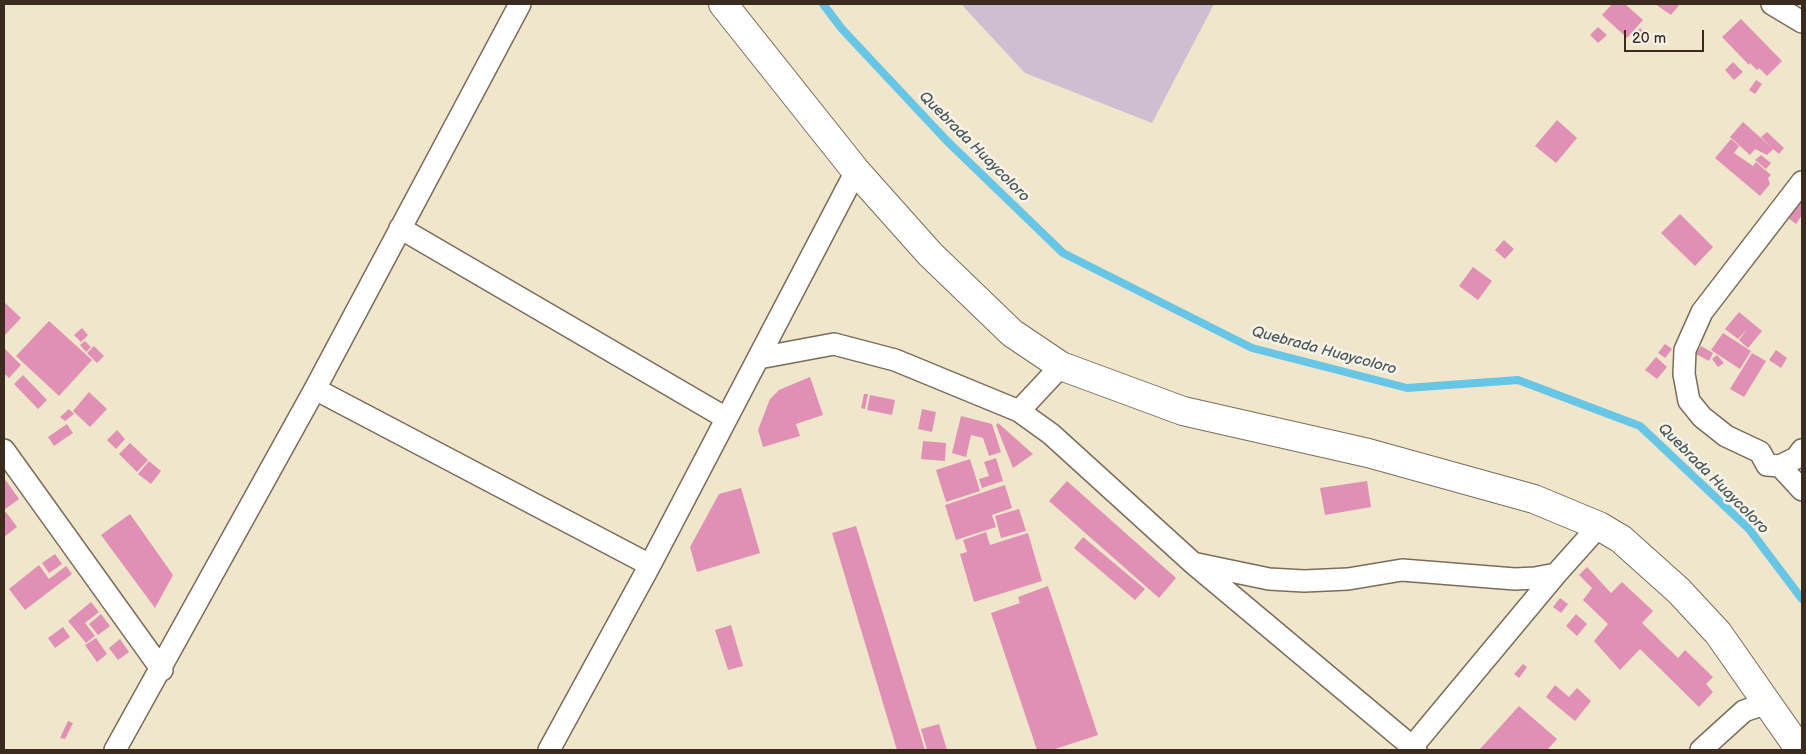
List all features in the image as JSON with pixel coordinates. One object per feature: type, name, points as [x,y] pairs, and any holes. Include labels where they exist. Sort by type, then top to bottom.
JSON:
[{"type":"main road","points":[[723,4],[856,171],[930,254],[1005,326],[1061,366],[1183,411],[1368,453],[1534,499],[1599,526],[1621,539],[1679,591],[1718,633],[1800,750]]},
{"type":"street","points":[[115,750],[162,670],[315,389],[520,4]]},
{"type":"street","points":[[1772,4],[1802,22]]},
{"type":"street","points":[[549,750],[650,565],[856,171]]},
{"type":"street","points":[[1802,182],[1702,312],[1685,350],[1684,374],[1689,401],[1702,417],[1726,436],[1760,452],[1767,465],[1780,466],[1796,458],[1802,450]]},
{"type":"street","points":[[400,228],[726,418]]},
{"type":"street","points":[[759,358],[834,344],[895,360],[1019,411],[1051,434],[1194,564],[1414,749],[1556,574],[1599,526]]},
{"type":"street","points":[[1019,411],[1061,366]]},
{"type":"street","points":[[315,389],[650,565]]},
{"type":"street","points":[[4,450],[162,670]]},
{"type":"street","points":[[1780,466],[1802,490]]},
{"type":"street","points":[[1194,564],[1269,579],[1304,581],[1348,579],[1402,570],[1515,580],[1556,574]]},
{"type":"street","points":[[1702,750],[1744,711],[1767,703]]},
{"type":"shaded area","points":[[961,4],[1214,4],[1152,123],[1025,73]]},
{"type":"building","points":[[1612,4],[1625,4],[1643,20],[1627,38],[1602,15]]},
{"type":"building","points":[[1655,4],[1680,4],[1671,15]]},
{"type":"building","points":[[1741,19],[1782,61],[1767,76],[1759,68],[1757,70],[1750,63],[1749,65],[1722,37]]},
{"type":"building","points":[[1598,27],[1607,35],[1598,43],[1590,35]]},
{"type":"building","points":[[1640,28],[1649,37],[1643,44],[1634,35]]},
{"type":"building","points":[[1733,62],[1743,72],[1734,80],[1725,70]]},
{"type":"building","points":[[1756,80],[1762,84],[1755,94],[1749,90]]},
{"type":"building","points":[[1557,120],[1577,138],[1556,163],[1535,146]]},
{"type":"building","points":[[1743,122],[1771,147],[1761,137],[1767,132],[1784,148],[1779,154],[1773,149],[1767,155],[1755,149],[1750,155],[1730,137]]},
{"type":"building","points":[[1731,139],[1739,146],[1734,153],[1753,166],[1756,162],[1771,175],[1768,178],[1770,184],[1760,196],[1715,158]]},
{"type":"building","points":[[1761,155],[1771,163],[1766,169],[1755,160]]},
{"type":"building","points":[[1802,197],[1802,215],[1796,224],[1787,217]]},
{"type":"building","points":[[1680,214],[1713,247],[1695,266],[1661,233]]},
{"type":"building","points":[[1504,240],[1514,249],[1505,259],[1495,250]]},
{"type":"building","points":[[1473,267],[1492,281],[1478,300],[1459,286]]},
{"type":"building","points":[[4,302],[21,318],[4,336]]},
{"type":"building","points":[[1739,312],[1762,331],[1748,348],[1739,340],[1747,329],[1738,339],[1725,329]]},
{"type":"building","points":[[49,321],[92,360],[59,396],[16,356]]},
{"type":"building","points":[[82,328],[88,335],[81,342],[74,335]]},
{"type":"building","points":[[1723,333],[1751,351],[1740,369],[1711,350]]},
{"type":"building","points":[[85,341],[91,347],[86,352],[80,345]]},
{"type":"building","points":[[1665,344],[1672,349],[1665,358],[1658,353]]},
{"type":"building","points":[[94,346],[104,356],[97,363],[87,353]]},
{"type":"building","points":[[1701,346],[1713,353],[1709,361],[1696,354]]},
{"type":"building","points":[[4,348],[21,365],[9,378],[4,373]]},
{"type":"building","points":[[1776,350],[1787,358],[1781,368],[1769,360]]},
{"type":"building","points":[[1752,353],[1766,361],[1744,397],[1730,389]]},
{"type":"building","points":[[1717,355],[1724,363],[1718,367],[1712,359]]},
{"type":"building","points":[[1656,357],[1667,367],[1657,379],[1645,370]]},
{"type":"building","points":[[23,375],[47,400],[38,409],[14,384]]},
{"type":"building","points":[[810,377],[823,415],[796,424],[800,436],[763,447],[758,430],[770,399],[779,390]]},
{"type":"building","points":[[89,392],[107,409],[90,427],[73,411]]},
{"type":"building","points":[[864,394],[868,394],[865,409],[861,408]]},
{"type":"building","points":[[870,395],[895,400],[892,415],[867,410]]},
{"type":"building","points":[[69,409],[74,414],[65,421],[60,417]]},
{"type":"building","points":[[922,409],[936,412],[932,432],[918,429]]},
{"type":"building","points":[[961,416],[992,424],[1001,452],[989,456],[983,438],[971,435],[966,457],[952,453]]},
{"type":"building","points":[[998,423],[1033,454],[1013,468],[996,425]]},
{"type":"building","points":[[67,424],[73,433],[54,446],[48,437]]},
{"type":"building","points":[[117,430],[125,439],[116,449],[107,440]]},
{"type":"building","points":[[923,441],[946,443],[945,461],[921,459]]},
{"type":"building","points":[[130,443],[148,460],[137,472],[119,454]]},
{"type":"building","points":[[996,458],[1003,481],[982,488],[979,479],[989,476],[984,462]]},
{"type":"building","points":[[970,459],[980,491],[946,502],[936,470]]},
{"type":"building","points":[[149,461],[161,471],[151,484],[138,474]]},
{"type":"building","points":[[4,478],[19,499],[4,510]]},
{"type":"building","points":[[1067,481],[1176,578],[1159,598],[1049,501]]},
{"type":"building","points":[[1367,481],[1371,507],[1325,515],[1320,488]]},
{"type":"building","points":[[1005,485],[1012,508],[992,515],[996,527],[956,540],[945,505]]},
{"type":"building","points":[[741,488],[760,553],[697,572],[690,547],[719,494]]},
{"type":"building","points":[[1019,509],[1026,531],[1001,538],[995,516]]},
{"type":"building","points":[[6,512],[17,527],[4,537],[4,513]]},
{"type":"building","points":[[130,514],[173,575],[155,608],[101,535]]},
{"type":"building","points":[[856,526],[925,750],[897,750],[832,533]]},
{"type":"building","points":[[986,532],[990,545],[1028,533],[1042,581],[974,602],[960,554],[967,552],[963,540]]},
{"type":"building","points":[[1083,537],[1145,589],[1135,600],[1074,548]]},
{"type":"building","points":[[55,554],[62,564],[49,573],[42,563]]},
{"type":"building","points":[[39,565],[49,579],[66,566],[72,574],[25,610],[9,589]]},
{"type":"building","points":[[1587,567],[1611,593],[1622,582],[1653,611],[1642,623],[1678,658],[1685,650],[1713,677],[1706,684],[1713,692],[1699,707],[1640,649],[1620,670],[1594,641],[1608,624],[1583,600],[1592,588],[1579,575]]},
{"type":"building","points":[[1048,586],[1098,735],[1052,750],[1037,750],[991,613],[1020,603],[1018,597]]},
{"type":"building","points":[[1560,598],[1568,604],[1561,613],[1553,607]]},
{"type":"building","points":[[91,602],[99,612],[85,623],[95,636],[86,643],[68,621]]},
{"type":"building","points":[[101,614],[110,626],[98,635],[89,624]]},
{"type":"building","points":[[1576,614],[1587,624],[1577,636],[1566,626]]},
{"type":"building","points":[[731,625],[743,666],[728,670],[715,630]]},
{"type":"building","points":[[63,627],[70,637],[55,648],[48,638]]},
{"type":"building","points":[[96,638],[107,654],[97,662],[85,645]]},
{"type":"building","points":[[120,639],[129,652],[118,660],[109,648]]},
{"type":"building","points":[[1523,664],[1527,667],[1519,678],[1514,674]]},
{"type":"building","points":[[1555,685],[1569,697],[1577,688],[1591,701],[1575,721],[1546,697]]},
{"type":"building","points":[[1519,706],[1557,739],[1547,750],[1479,750]]},
{"type":"building","points":[[68,721],[73,723],[65,739],[60,738]]},
{"type":"building","points":[[939,724],[947,750],[927,750],[921,729]]},
{"type":"waterway","name":"Quebrada Huaycoloro","points":[[823,4],[842,29],[947,141],[1063,253],[1252,348],[1407,388],[1518,380],[1640,426],[1749,529],[1802,599]]}]
